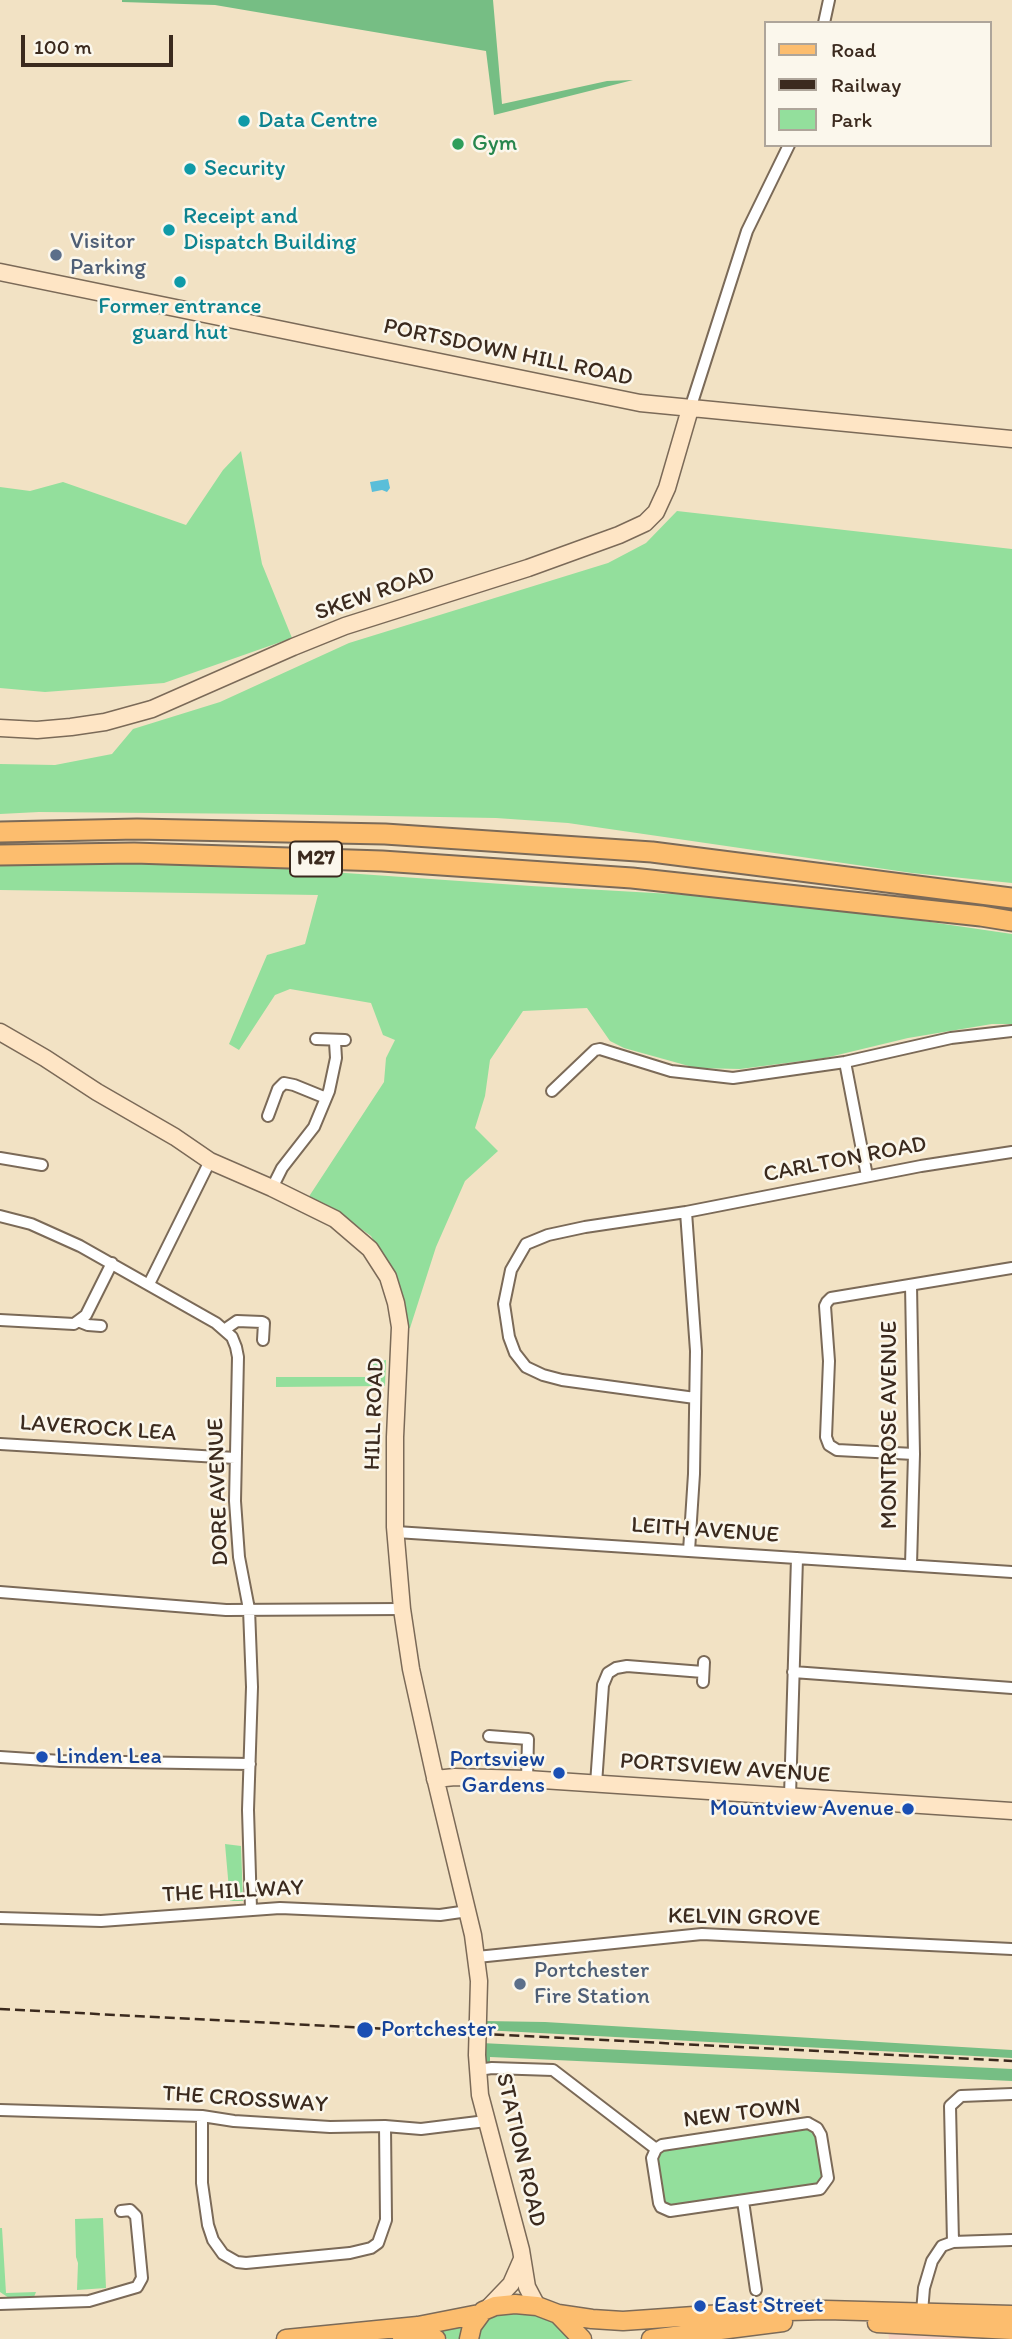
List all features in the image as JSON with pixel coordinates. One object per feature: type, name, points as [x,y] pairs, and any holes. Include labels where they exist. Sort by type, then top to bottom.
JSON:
[{"type":"highway","name":"M27","points":[[0,832],[150,829],[385,834],[465,839],[652,852],[1012,898]]},
{"type":"highway","name":"M27","points":[[0,855],[134,853],[382,861],[632,878],[1012,921]]},
{"type":"main road","points":[[286,2339],[418,2326],[515,2304],[537,2306],[558,2314],[623,2321],[784,2311],[1012,2315]]},
{"type":"main road","points":[[469,2339],[472,2326],[483,2311]]},
{"type":"main road","points":[[558,2314],[582,2339]]},
{"type":"main road","points":[[651,2339],[785,2321],[830,2320],[1012,2330]]},
{"type":"main road","points":[[401,2339],[436,2339]]},
{"type":"street","points":[[824,21],[829,0]]},
{"type":"street","points":[[690,409],[747,231],[788,147]]},
{"type":"street","name":"PORTSDOWN HILL ROAD","points":[[0,272],[626,400],[690,409],[1012,439]]},
{"type":"street","name":"SKEW ROAD","points":[[0,729],[71,727],[106,722],[152,709],[337,630],[528,568],[628,531],[645,523],[656,512],[667,488],[690,409]]},
{"type":"street","points":[[552,1091],[595,1050],[600,1049],[671,1071],[733,1077],[845,1062],[957,1037],[1012,1031]]},
{"type":"street","name":"HILL ROAD","points":[[0,1032],[175,1137],[210,1161],[326,1214],[351,1230],[380,1262],[393,1288],[397,1303],[400,1347],[395,1437],[396,1532],[402,1609],[411,1669],[477,1957],[478,2010]]},
{"type":"street","points":[[272,1188],[282,1168],[314,1127],[326,1098],[340,1041],[316,1039]]},
{"type":"street","points":[[845,1062],[867,1176]]},
{"type":"street","points":[[268,1116],[278,1089],[284,1083],[326,1098]]},
{"type":"street","name":"CARLTON ROAD","points":[[695,1398],[600,1387],[543,1376],[526,1367],[515,1353],[505,1321],[504,1304],[510,1270],[526,1244],[536,1238],[585,1227],[686,1212],[867,1176],[1012,1152]]},
{"type":"street","points":[[0,1158],[42,1165]]},
{"type":"street","points":[[149,1284],[210,1161]]},
{"type":"street","points":[[686,1212],[695,1328],[694,1474],[689,1550]]},
{"type":"street","points":[[0,1216],[56,1234],[149,1284],[225,1330],[237,1321],[262,1322],[263,1340]]},
{"type":"street","points":[[0,1320],[65,1324],[78,1321],[93,1304],[112,1264]]},
{"type":"street","points":[[914,1454],[836,1450],[829,1446],[826,1437],[829,1361],[825,1306],[827,1302],[831,1298],[1012,1268]]},
{"type":"street","name":"MONTROSE AVENUE","points":[[911,1285],[914,1454],[911,1565]]},
{"type":"street","points":[[78,1321],[101,1326]]},
{"type":"street","name":"DORE AVENUE","points":[[225,1330],[232,1337],[238,1357],[235,1458],[239,1557],[249,1609],[253,1687],[248,1810],[251,1909]]},
{"type":"street","name":"LAVEROCK LEA","points":[[0,1444],[235,1458]]},
{"type":"street","name":"LEITH AVENUE","points":[[396,1532],[1012,1572]]},
{"type":"street","points":[[790,1796],[797,1558]]},
{"type":"street","points":[[0,1592],[186,1607],[402,1609]]},
{"type":"street","points":[[596,1784],[603,1685],[608,1673],[627,1666],[703,1672]]},
{"type":"street","points":[[793,1672],[1012,1688]]},
{"type":"street","points":[[489,1736],[528,1739],[527,1779]]},
{"type":"street","points":[[0,1757],[250,1765]]},
{"type":"street","name":"PORTSVIEW AVENUE","points":[[435,1779],[527,1779],[1012,1811]]},
{"type":"street","name":"THE HILLWAY","points":[[0,1918],[101,1921],[280,1908],[440,1915],[468,1910]]},
{"type":"street","name":"KELVIN GROVE","points":[[477,1957],[702,1934],[1012,1949]]},
{"type":"street","name":"STATION ROAD","points":[[478,2010],[480,2095],[529,2293],[537,2306]]},
{"type":"street","name":"NEW TOWN","points":[[478,2070],[500,2067],[552,2070],[656,2149]]},
{"type":"street","points":[[953,2242],[950,2106],[961,2096],[1012,2094]]},
{"type":"street","name":"THE CROSSWAY","points":[[0,2110],[107,2111],[202,2116],[317,2127],[440,2128],[486,2121]]},
{"type":"street","points":[[202,2116],[202,2183],[208,2225],[223,2254],[237,2262],[246,2263],[351,2253],[371,2248],[378,2243],[386,2220],[385,2126]]},
{"type":"street","name":"NEW TOWN","points":[[808,2123],[820,2131],[828,2178],[824,2186],[815,2191],[743,2201],[670,2211],[661,2207],[657,2198],[652,2158],[656,2149],[662,2145],[808,2123]]},
{"type":"street","points":[[743,2201],[756,2290]]},
{"type":"street","points":[[0,2304],[89,2301],[138,2287],[142,2278],[136,2216],[130,2210],[121,2211]]},
{"type":"street","points":[[902,2324],[917,2318],[922,2312],[925,2279],[942,2246],[953,2242],[1012,2240]]},
{"type":"street","name":"STATION ROAD","points":[[483,2311],[511,2284],[522,2258]]},
{"type":"shaded area","points":[[888,2330],[1012,2334],[1012,2339],[889,2339]]},
{"type":"green space","points":[[122,0],[493,0],[502,104],[607,81],[633,80],[494,115],[486,51],[215,5]]},
{"type":"green space","points":[[241,451],[262,564],[292,638],[164,683],[45,692],[0,688],[0,487],[30,491],[63,482],[186,525],[223,470]]},
{"type":"green space","points":[[677,511],[1012,549],[1012,883],[912,873],[568,823],[496,818],[39,812],[0,814],[0,764],[55,765],[112,754],[133,729],[220,702],[349,643],[608,563],[646,543]]},
{"type":"green space","points":[[188,862],[724,897],[1012,934],[1012,1024],[992,1024],[908,1038],[825,1058],[740,1069],[696,1068],[624,1048],[610,1041],[587,1008],[523,1011],[490,1060],[485,1096],[475,1128],[498,1151],[465,1181],[436,1247],[410,1328],[405,1329],[395,1277],[371,1236],[343,1216],[308,1198],[384,1082],[386,1058],[395,1040],[383,1035],[371,1003],[290,989],[275,995],[239,1050],[229,1044],[267,955],[305,944],[318,895],[0,890],[0,865]]},
{"type":"green space","points":[[386,1360],[385,1386],[276,1387],[276,1377],[372,1377],[373,1364]]},
{"type":"green space","points":[[225,1844],[241,1846],[243,1901],[230,1901]]},
{"type":"green space","points":[[484,2021],[545,2022],[1012,2050],[1012,2058],[483,2030]]},
{"type":"green space","points":[[481,2043],[1012,2069],[1012,2081],[490,2057],[490,2063],[485,2062]]},
{"type":"green space","points":[[802,2128],[810,2129],[818,2137],[823,2177],[817,2186],[674,2207],[664,2203],[660,2196],[656,2156],[662,2148],[793,2132]]},
{"type":"green space","points":[[103,2218],[106,2288],[77,2290],[75,2219]]},
{"type":"green space","points":[[0,2228],[6,2293],[36,2292],[34,2297],[9,2298],[0,2292]]},
{"type":"green space","points":[[521,2310],[553,2319],[576,2339],[475,2339],[482,2323],[484,2325],[491,2315]]},
{"type":"green space","points":[[465,2323],[460,2339],[448,2339],[436,2334],[434,2329]]},
{"type":"water","points":[[388,479],[390,488],[387,492],[372,492],[370,482]]},
{"type":"railway","points":[[0,2009],[1012,2061]]},
{"type":"place","name":"Data Centre","points":[[244,121]]},
{"type":"place","name":"Gym","points":[[458,144]]},
{"type":"place","name":"Security","points":[[190,169]]},
{"type":"place","name":"Receipt and Dispatch Building","points":[[169,230]]},
{"type":"place","name":"Visitor Parking","points":[[56,255]]},
{"type":"place","name":"Former entrance guard hut","points":[[180,282]]},
{"type":"place","name":"Linden Lea","points":[[42,1757]]},
{"type":"place","name":"Portsview Gardens","points":[[559,1773]]},
{"type":"place","name":"Mountview Avenue","points":[[908,1809]]},
{"type":"place","name":"Portchester Fire Station","points":[[520,1984]]},
{"type":"place","name":"Portchester","points":[[365,2030]]},
{"type":"place","name":"East Street","points":[[700,2306]]}]
